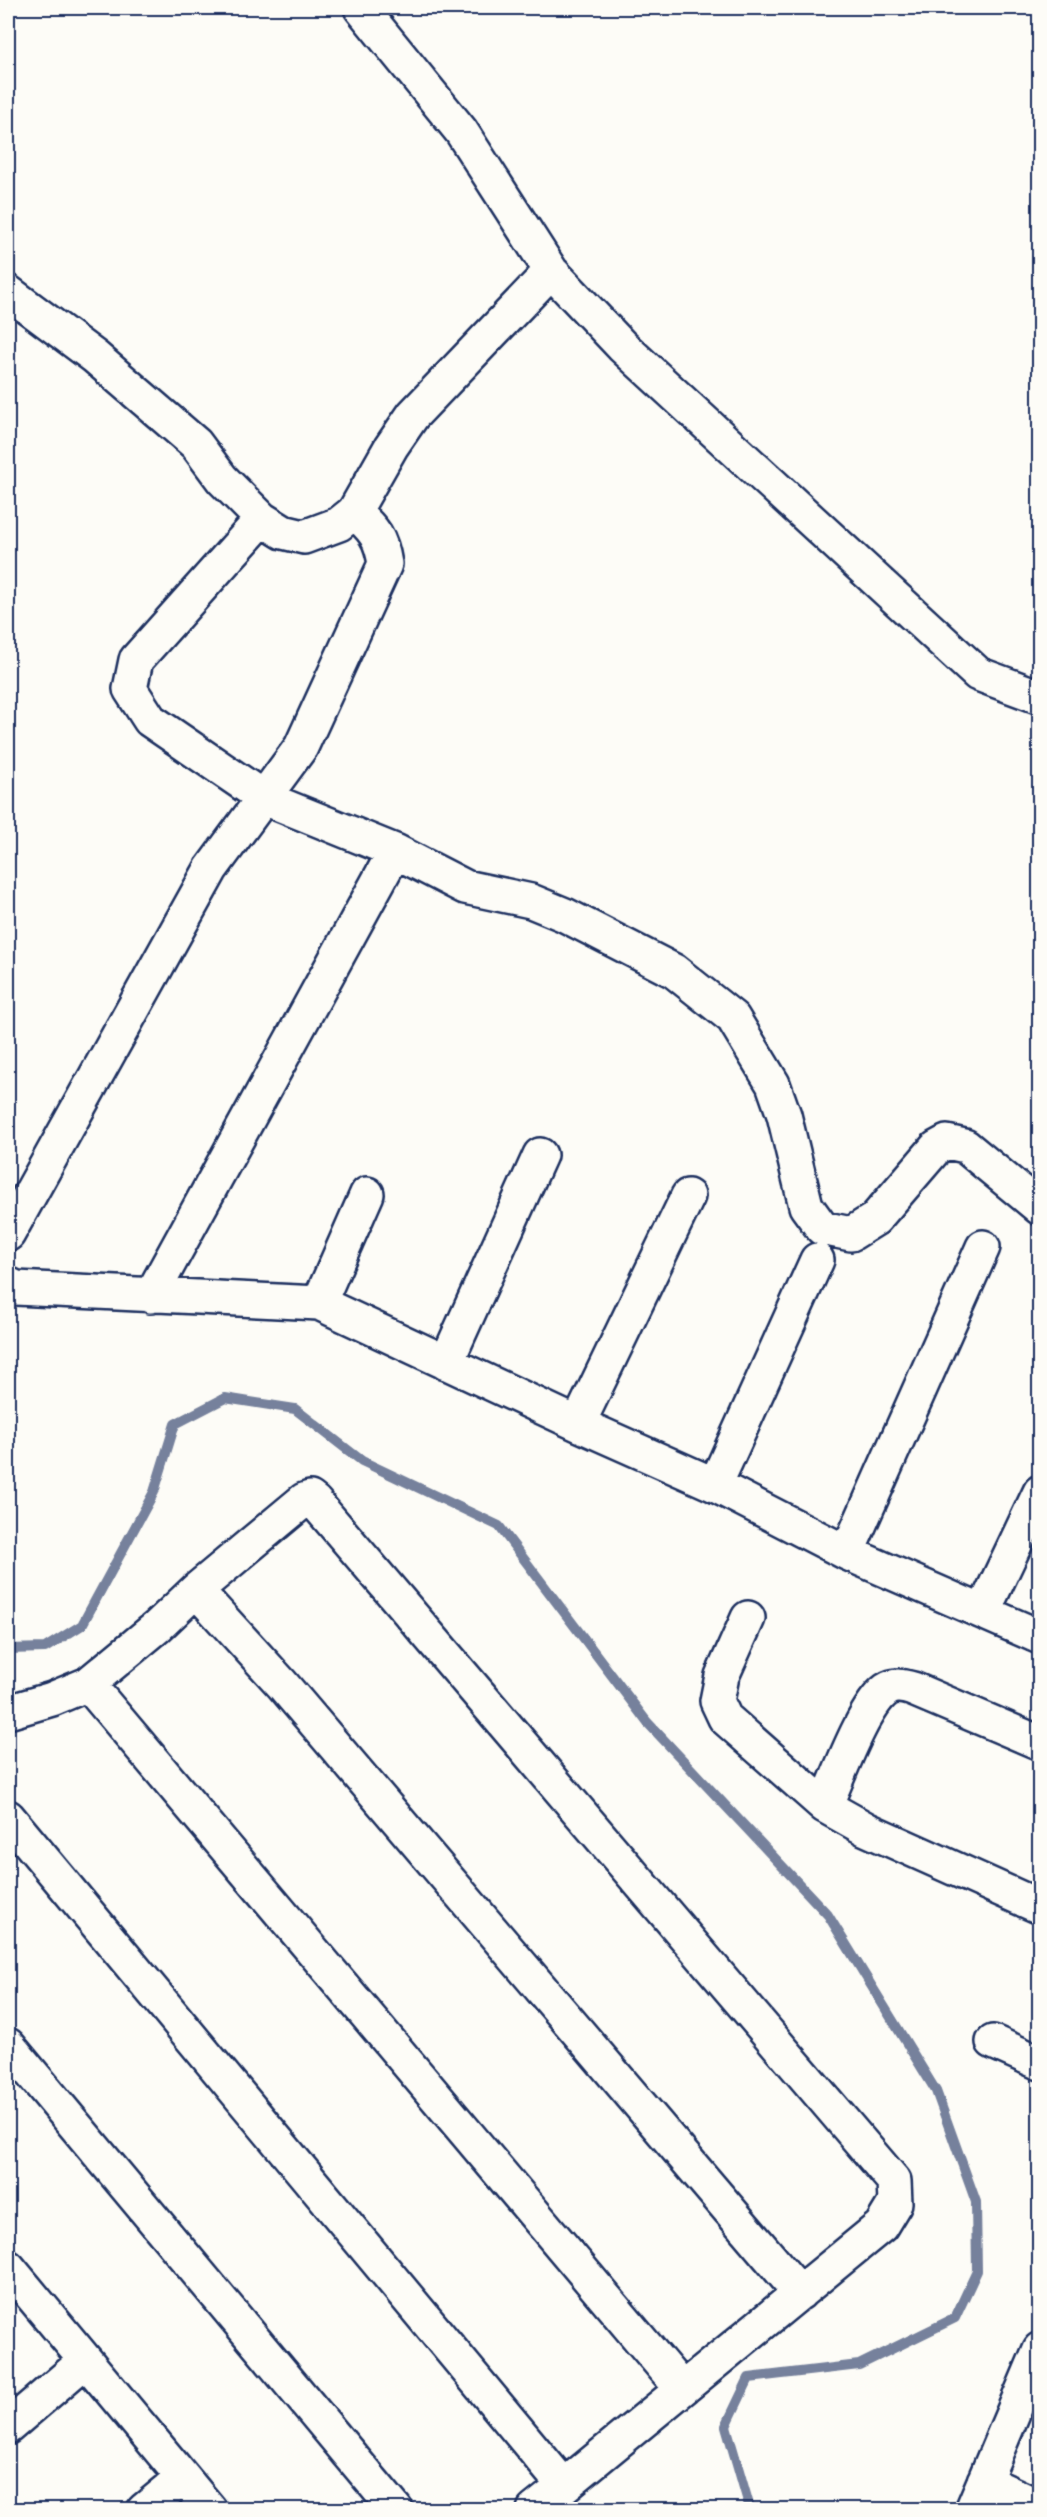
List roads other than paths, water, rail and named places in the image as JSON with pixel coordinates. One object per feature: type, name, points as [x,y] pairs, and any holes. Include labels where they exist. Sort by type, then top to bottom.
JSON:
[{"type":"street","points":[[361,8],[461,131],[550,272],[622,346],[978,674],[1040,697]]},
{"type":"street","points":[[8,292],[95,357],[170,420],[196,444],[222,479],[262,519],[283,532],[304,537],[339,524],[354,512],[391,447],[413,416],[550,272]]},
{"type":"street","points":[[8,1234],[211,870],[301,747],[385,564],[382,542],[369,525],[354,512]]},
{"type":"street","points":[[262,519],[136,660],[130,689],[150,720],[264,798],[395,851],[465,887],[531,901],[565,915],[674,971],[733,1018],[774,1084],[784,1115],[806,1206],[822,1228],[851,1234],[875,1219],[936,1148],[947,1142],[965,1146],[1040,1208]]},
{"type":"street","points":[[151,1296],[395,851]]},
{"type":"street","points":[[446,1363],[540,1155]]},
{"type":"street","points":[[319,1303],[367,1194]]},
{"type":"street","points":[[578,1424],[688,1196]]},
{"type":"street","points":[[847,1553],[983,1247]]},
{"type":"street","points":[[715,1485],[817,1260]]},
{"type":"street","points":[[8,1284],[16,1288],[319,1303],[715,1485],[847,1553],[1040,1637]]},
{"type":"street","points":[[983,1612],[1040,1492]]},
{"type":"street","points":[[8,1712],[52,1699],[88,1684],[158,1627],[196,1590],[300,1503],[310,1498],[894,2181],[895,2203],[881,2226],[534,2510]]},
{"type":"street","points":[[196,1590],[282,1683],[800,2293]]},
{"type":"street","points":[[748,1618],[722,1676],[717,1701],[725,1718],[825,1806],[866,1829],[1040,1907]]},
{"type":"street","points":[[88,1684],[682,2389]]},
{"type":"street","points":[[825,1806],[873,1703],[887,1689],[900,1685],[1040,1743]]},
{"type":"street","points":[[8,1818],[564,2486]]},
{"type":"street","points":[[993,2042],[1040,2063]]},
{"type":"street","points":[[8,2045],[396,2510]]},
{"type":"street","points":[[8,2266],[210,2510]]},
{"type":"street","points":[[1039,2349],[978,2495],[1040,2507]]},
{"type":"street","points":[[8,2427],[85,2361]]},
{"type":"street","points":[[144,2510],[183,2478]]},
{"type":"waterway","points":[[8,1649],[45,1648],[82,1625],[154,1492],[175,1424],[225,1398],[295,1409],[362,1461],[499,1526],[647,1722],[828,1915],[936,2091],[976,2202],[977,2271],[955,2318],[859,2365],[749,2378],[726,2426],[749,2505],[754,2510]]}]
